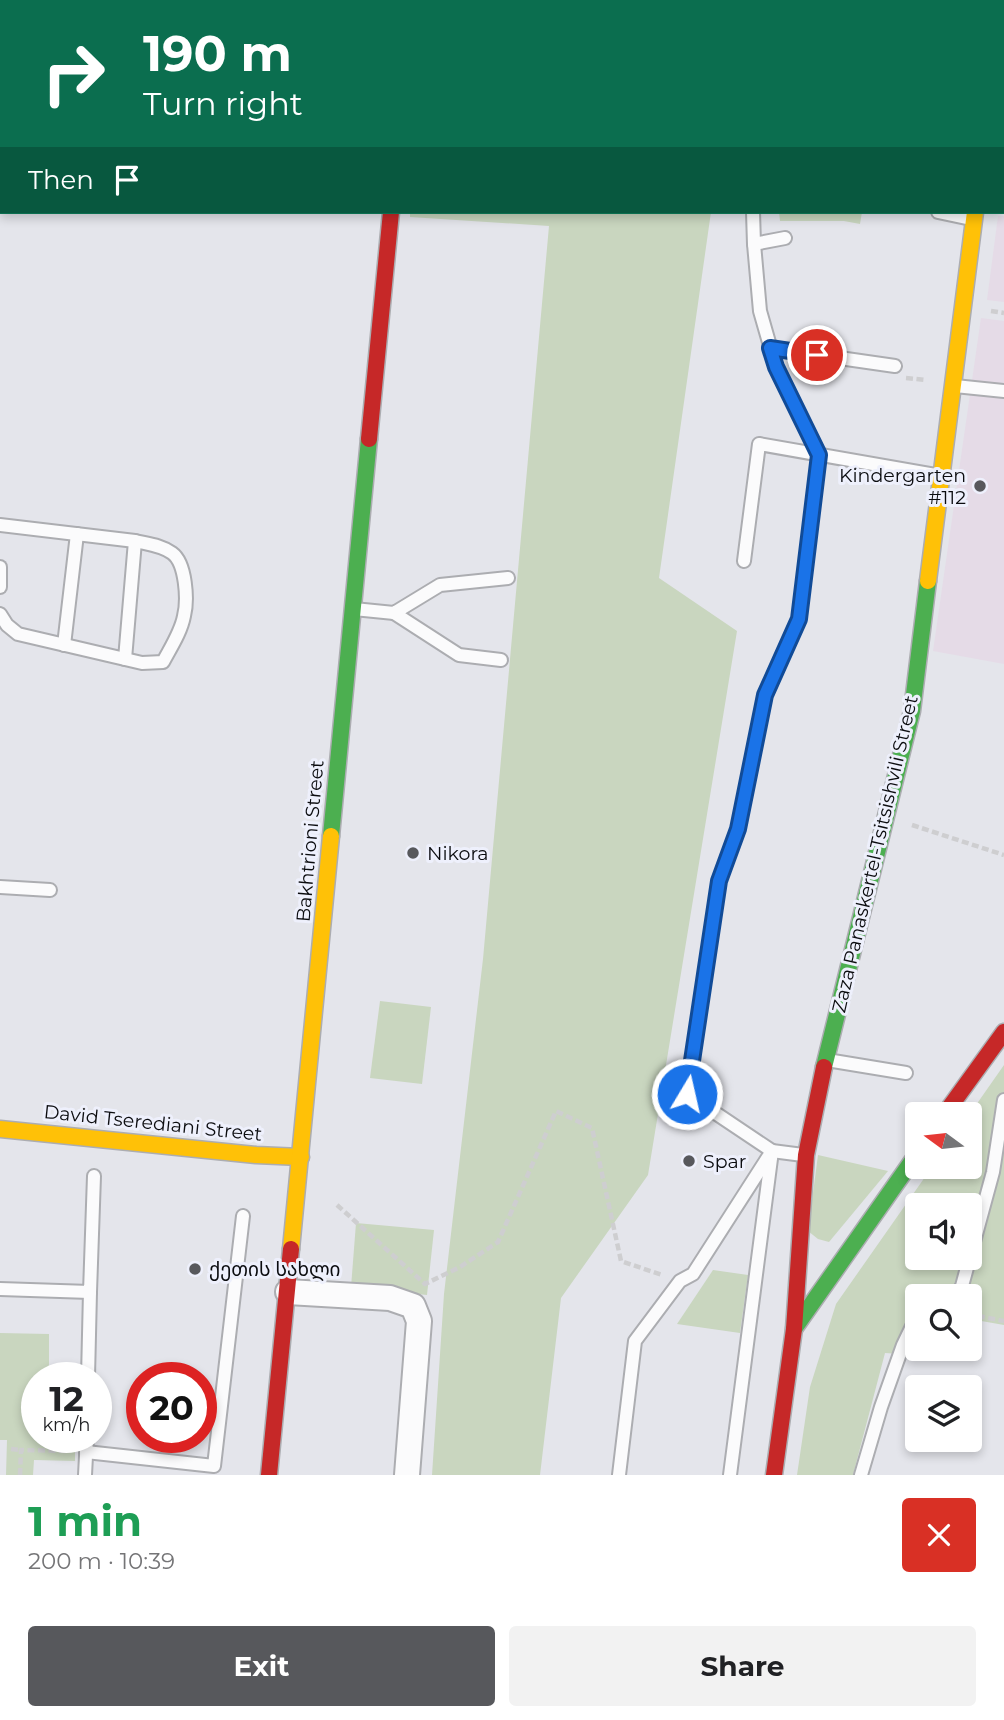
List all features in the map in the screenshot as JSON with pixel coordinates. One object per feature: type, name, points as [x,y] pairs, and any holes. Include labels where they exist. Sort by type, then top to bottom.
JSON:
[{"type":"street","name":"Bakhtrioni Street","points":[[269,1475],[391,214]]},
{"type":"street","name":"Zaza Panaskertel-Tsitsishvili Street","points":[[774,1475],[794,1329],[806,1155],[825,1060],[912,711],[975,216]]},
{"type":"street","points":[[953,1102],[1004,1032]]},
{"type":"street","name":"David Tserediani Street","points":[[0,1129],[256,1155],[301,1157]]},
{"type":"street","name":"Zaza Panaskertel-Tsitsishvili Street","points":[[794,1329],[905,1171]]},
{"type":"street","points":[[288,1292],[390,1298],[413,1307],[419,1321],[407,1475]]},
{"type":"lane","points":[[752,214],[760,311],[770,348],[776,367],[819,455],[799,619],[765,695],[738,829],[719,881],[687,1094],[772,1152],[806,1155]]},
{"type":"lane","points":[[956,214],[975,216]]},
{"type":"lane","points":[[754,244],[785,238]]},
{"type":"lane","points":[[770,348],[895,366]]},
{"type":"lane","points":[[955,386],[1004,391]]},
{"type":"lane","points":[[744,561],[759,444],[942,476]]},
{"type":"lane","points":[[0,524],[135,541],[157,546],[174,554],[184,570],[185,615],[163,662],[142,663],[18,634],[7,625],[0,614]]},
{"type":"lane","points":[[64,645],[77,534]]},
{"type":"lane","points":[[125,659],[135,541]]},
{"type":"lane","points":[[0,568],[0,587]]},
{"type":"lane","points":[[394,613],[440,585],[508,578]]},
{"type":"lane","points":[[353,609],[394,613],[459,655],[501,660]]},
{"type":"lane","points":[[0,887],[50,890]]},
{"type":"lane","points":[[825,1060],[906,1073]]},
{"type":"lane","points":[[963,1284],[993,1172],[1004,1100]]},
{"type":"lane","points":[[619,1475],[635,1341],[680,1281],[693,1273],[772,1152]]},
{"type":"lane","points":[[730,1475],[772,1152]]},
{"type":"lane","points":[[88,1362],[94,1177]]},
{"type":"lane","points":[[95,1453],[214,1466],[243,1216]]},
{"type":"lane","points":[[0,1289],[90,1292]]},
{"type":"lane","points":[[861,1475],[881,1407],[905,1341]]},
{"type":"lane","points":[[85,1475],[86,1453]]},
{"type":"path","points":[[886,817],[1004,855]]},
{"type":"path","points":[[337,1205],[425,1284],[460,1267],[498,1242],[556,1111],[592,1128],[621,1261],[680,1281]]},
{"type":"path","points":[[982,1317],[1004,1321]]},
{"type":"path","points":[[11,1449],[21,1450],[20,1475]]},
{"type":"shaded area","points":[[998,216],[1004,216],[1004,302],[987,300]]},
{"type":"shaded area","name":"Kindergarten #112","points":[[981,318],[1004,321],[1004,664],[933,651]]},
{"type":"green space","points":[[410,214],[711,214],[659,578],[737,631],[648,1175],[561,1298],[540,1475],[432,1475],[444,1294],[483,959],[549,226],[410,217]]},
{"type":"green space","points":[[779,214],[862,214],[860,224],[844,221],[780,221]]},
{"type":"green space","points":[[380,1001],[431,1007],[422,1084],[370,1078]]},
{"type":"green space","points":[[1004,1065],[1004,1325],[982,1321],[982,1284],[905,1284],[905,1354],[885,1353],[853,1475],[797,1475],[810,1387],[836,1304],[905,1206],[905,1270],[982,1270],[982,1193],[914,1193],[923,1180],[982,1180],[982,1102],[978,1102]]},
{"type":"green space","points":[[818,1155],[888,1171],[829,1242],[818,1239],[808,1231]]},
{"type":"green space","points":[[356,1223],[434,1230],[427,1295],[351,1287]]},
{"type":"green space","points":[[713,1270],[748,1275],[740,1333],[677,1324]]},
{"type":"green space","points":[[0,1333],[49,1334],[49,1362],[21,1362],[21,1453],[75,1453],[75,1461],[34,1460],[33,1475],[6,1475],[7,1440],[0,1440]]},
{"type":"traffic: fast","points":[[331,836],[369,439]]},
{"type":"traffic: fast","points":[[824,1067],[912,711],[928,581]]},
{"type":"traffic: fast","points":[[794,1329],[905,1171]]},
{"type":"traffic: slow","points":[[928,581],[975,214]]},
{"type":"traffic: slow","points":[[291,1249],[331,836]]},
{"type":"traffic: slow","points":[[0,1129],[256,1155],[301,1157]]},
{"type":"traffic: jam","points":[[369,439],[391,214]]},
{"type":"traffic: jam","points":[[953,1102],[1004,1032]]},
{"type":"traffic: jam","points":[[774,1475],[794,1329],[806,1155],[824,1067]]},
{"type":"traffic: jam","points":[[269,1475],[291,1249]]},
{"type":"place","name":"Kindergarten #112","points":[[980,486]]},
{"type":"place","name":"Nikora","points":[[413,853]]},
{"type":"place","name":"Spar","points":[[689,1161]]},
{"type":"place","name":"ქეთის სახლი","points":[[195,1269]]},
{"type":"route","points":[[687,1094],[719,881],[738,829],[765,695],[799,619],[819,455],[776,367],[770,348],[817,355]]}]
